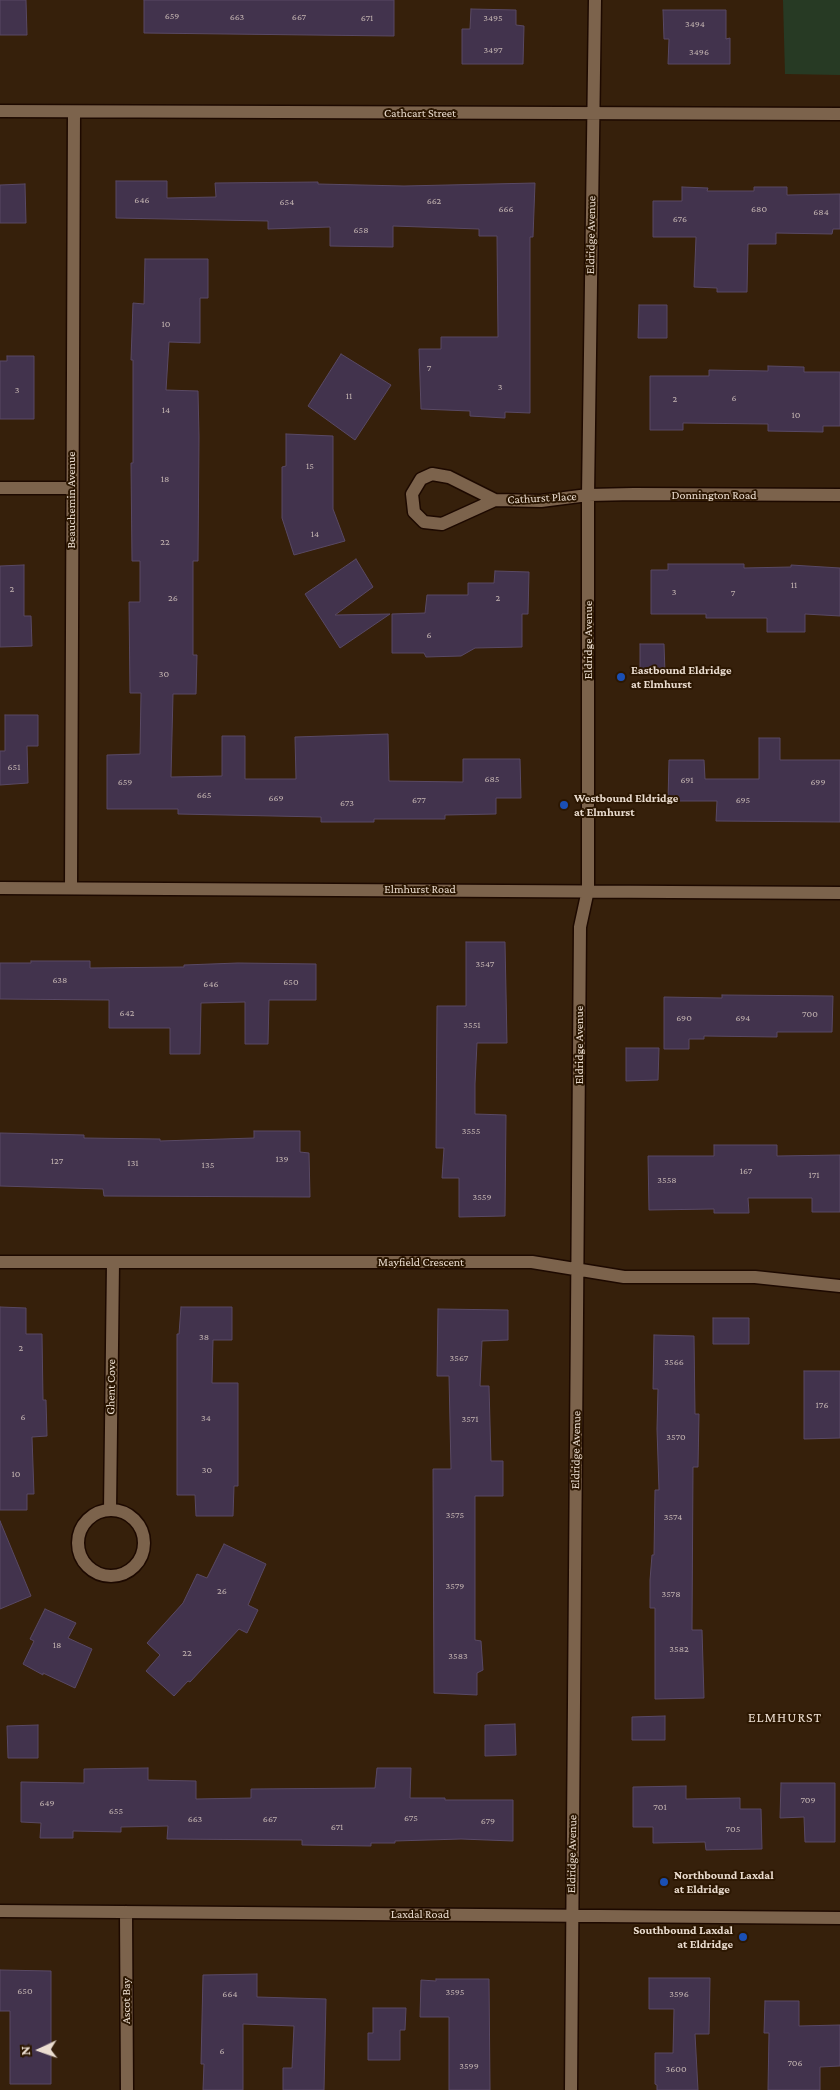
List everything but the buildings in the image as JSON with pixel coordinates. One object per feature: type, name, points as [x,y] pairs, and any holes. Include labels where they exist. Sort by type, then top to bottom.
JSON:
[{"type":"street","name":"Eldridge Avenue","points":[[571,2090],[580,927],[588,890],[588,495],[592,114],[595,74],[594,0]]},
{"type":"street","name":"Cathcart Street","points":[[0,111],[840,114]]},
{"type":"street","name":"Beauchemin Avenue","points":[[70,888],[74,112]]},
{"type":"street","name":"Cathurst Place","points":[[495,500],[441,474],[432,474],[421,479],[412,494],[414,512],[424,522],[433,524],[450,521],[495,500],[541,500],[588,495]]},
{"type":"street","points":[[0,488],[71,488]]},
{"type":"street","name":"Donnington Road","points":[[588,495],[840,495]]},
{"type":"street","name":"Elmhurst Road","points":[[0,888],[840,893]]},
{"type":"street","name":"Mayfield Crescent","points":[[0,1262],[532,1262],[624,1277],[755,1276],[840,1286]]},
{"type":"street","name":"Ghent Cove","points":[[110,1510],[113,1263]]},
{"type":"street","points":[[110,1510],[121,1512],[132,1518],[140,1526],[144,1538],[144,1549],[136,1566],[126,1573],[104,1576],[91,1570],[83,1561],[79,1550],[79,1538],[82,1528],[94,1516],[110,1510]]},
{"type":"street","name":"Laxdal Road","points":[[0,1911],[840,1918]]},
{"type":"street","name":"Ascot Bay","points":[[126,1912],[127,2090]]},
{"type":"green space","points":[[783,0],[840,0],[840,75],[785,74]]},
{"type":"place","name":"Eastbound Eldridge at Elmhurst","points":[[621,677]]},
{"type":"place","name":"Westbound Eldridge at Elmhurst","points":[[564,805]]},
{"type":"place","name":"Northbound Laxdal at Eldridge","points":[[664,1882]]},
{"type":"place","name":"Southbound Laxdal at Eldridge","points":[[743,1937]]},
{"type":"district","name":"ELMHURST","points":[[785,1718]]}]
